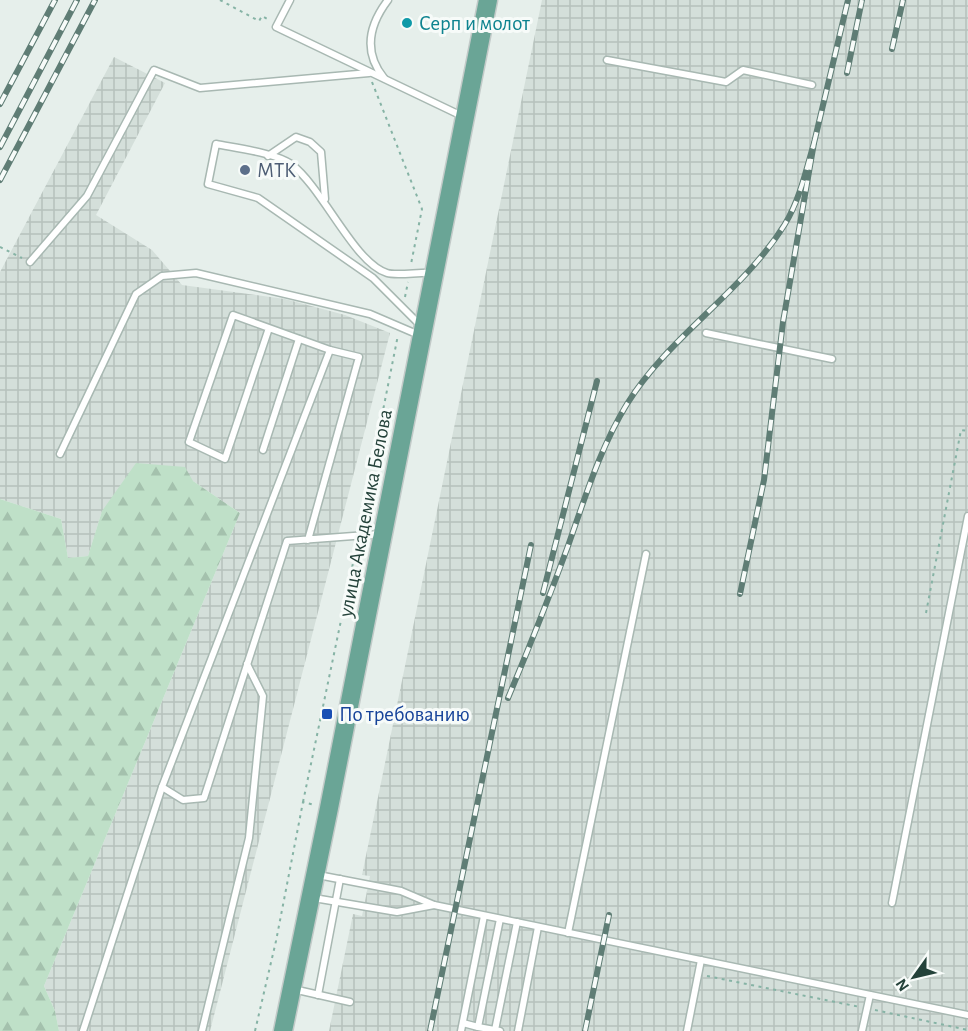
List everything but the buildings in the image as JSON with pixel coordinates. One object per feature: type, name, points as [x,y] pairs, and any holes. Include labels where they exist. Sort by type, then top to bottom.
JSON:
[{"type":"main road","name":"улица Академика Белова","points":[[283,1031],[423,332],[486,1]]},
{"type":"lane","points":[[290,0],[276,27],[465,118]]},
{"type":"lane","points":[[387,81],[378,70],[371,52],[370,34],[376,17],[388,0]]},
{"type":"lane","points":[[607,60],[726,81],[743,70],[812,85]]},
{"type":"lane","points":[[30,262],[87,196],[154,69],[200,88],[369,73]]},
{"type":"lane","points":[[268,156],[296,137],[310,142],[321,152],[325,201]]},
{"type":"lane","points":[[423,332],[373,278],[258,198],[208,184],[216,144],[290,163],[325,201],[363,256],[378,269],[389,274],[434,273]]},
{"type":"lane","points":[[60,454],[136,294],[162,276],[196,273],[370,314],[399,326],[423,332]]},
{"type":"lane","points":[[269,328],[225,459],[189,442],[233,315],[330,350],[359,357],[308,540]]},
{"type":"lane","points":[[706,333],[832,359]]},
{"type":"lane","points":[[263,450],[299,339]]},
{"type":"lane","points":[[82,1031],[162,787],[330,350]]},
{"type":"lane","points":[[892,903],[968,516]]},
{"type":"lane","points":[[162,787],[183,800],[204,798],[287,541],[383,534]]},
{"type":"lane","points":[[568,933],[646,554]]},
{"type":"lane","points":[[202,1031],[249,838],[263,696],[247,664]]},
{"type":"lane","points":[[314,874],[400,891],[434,905],[484,916],[968,1015]]},
{"type":"lane","points":[[318,995],[340,879]]},
{"type":"lane","points":[[309,897],[397,912],[434,905]]},
{"type":"lane","points":[[484,916],[462,1027],[497,1030],[517,922]]},
{"type":"lane","points":[[478,1027],[500,919]]},
{"type":"lane","points":[[518,1031],[538,927]]},
{"type":"lane","points":[[687,1031],[701,960]]},
{"type":"lane","points":[[293,989],[350,1002]]},
{"type":"lane","points":[[862,1031],[870,995]]},
{"type":"path","points":[[220,0],[259,21],[261,16],[277,25]]},
{"type":"path","points":[[369,73],[422,209],[403,308]]},
{"type":"path","points":[[0,247],[30,262]]},
{"type":"path","points":[[255,1031],[276,941],[399,326]]},
{"type":"path","points":[[926,613],[961,430],[968,431]]},
{"type":"path","points":[[303,802],[329,808]]},
{"type":"path","points":[[699,974],[968,1030]]},
{"type":"shaded area","points":[[542,0],[968,0],[968,1031],[329,1031],[353,914],[362,916],[370,876],[362,875]]},
{"type":"shaded area","points":[[114,57],[165,83],[96,215],[152,250],[182,285],[285,299],[345,315],[390,333],[210,1031],[59,1031],[55,1011],[44,986],[240,513],[193,481],[102,511],[88,556],[68,558],[61,519],[0,499],[0,272]]},
{"type":"green space","points":[[136,463],[185,467],[193,481],[240,513],[44,986],[55,1011],[59,1031],[0,1031],[0,499],[61,519],[68,558],[88,556],[102,511]]},
{"type":"railway","points":[[0,104],[55,0]]},
{"type":"railway","points":[[0,147],[77,0]]},
{"type":"railway","points":[[0,180],[95,0]]},
{"type":"railway","points":[[814,143],[848,0]]},
{"type":"railway","points":[[847,73],[862,0]]},
{"type":"railway","points":[[892,49],[903,0]]},
{"type":"railway","points":[[508,698],[554,585],[594,474],[617,421],[644,380],[664,357],[728,293],[768,248],[795,205],[814,143],[783,322],[764,480],[740,594]]},
{"type":"railway","points":[[543,593],[597,381]]},
{"type":"railway","points":[[430,1031],[531,545]]},
{"type":"railway","points":[[585,1031],[609,915]]},
{"type":"place","name":"Серп и молот","points":[[407,23]]},
{"type":"place","name":"МТК","points":[[245,170]]},
{"type":"place","name":"По требованию","points":[[327,714]]}]
